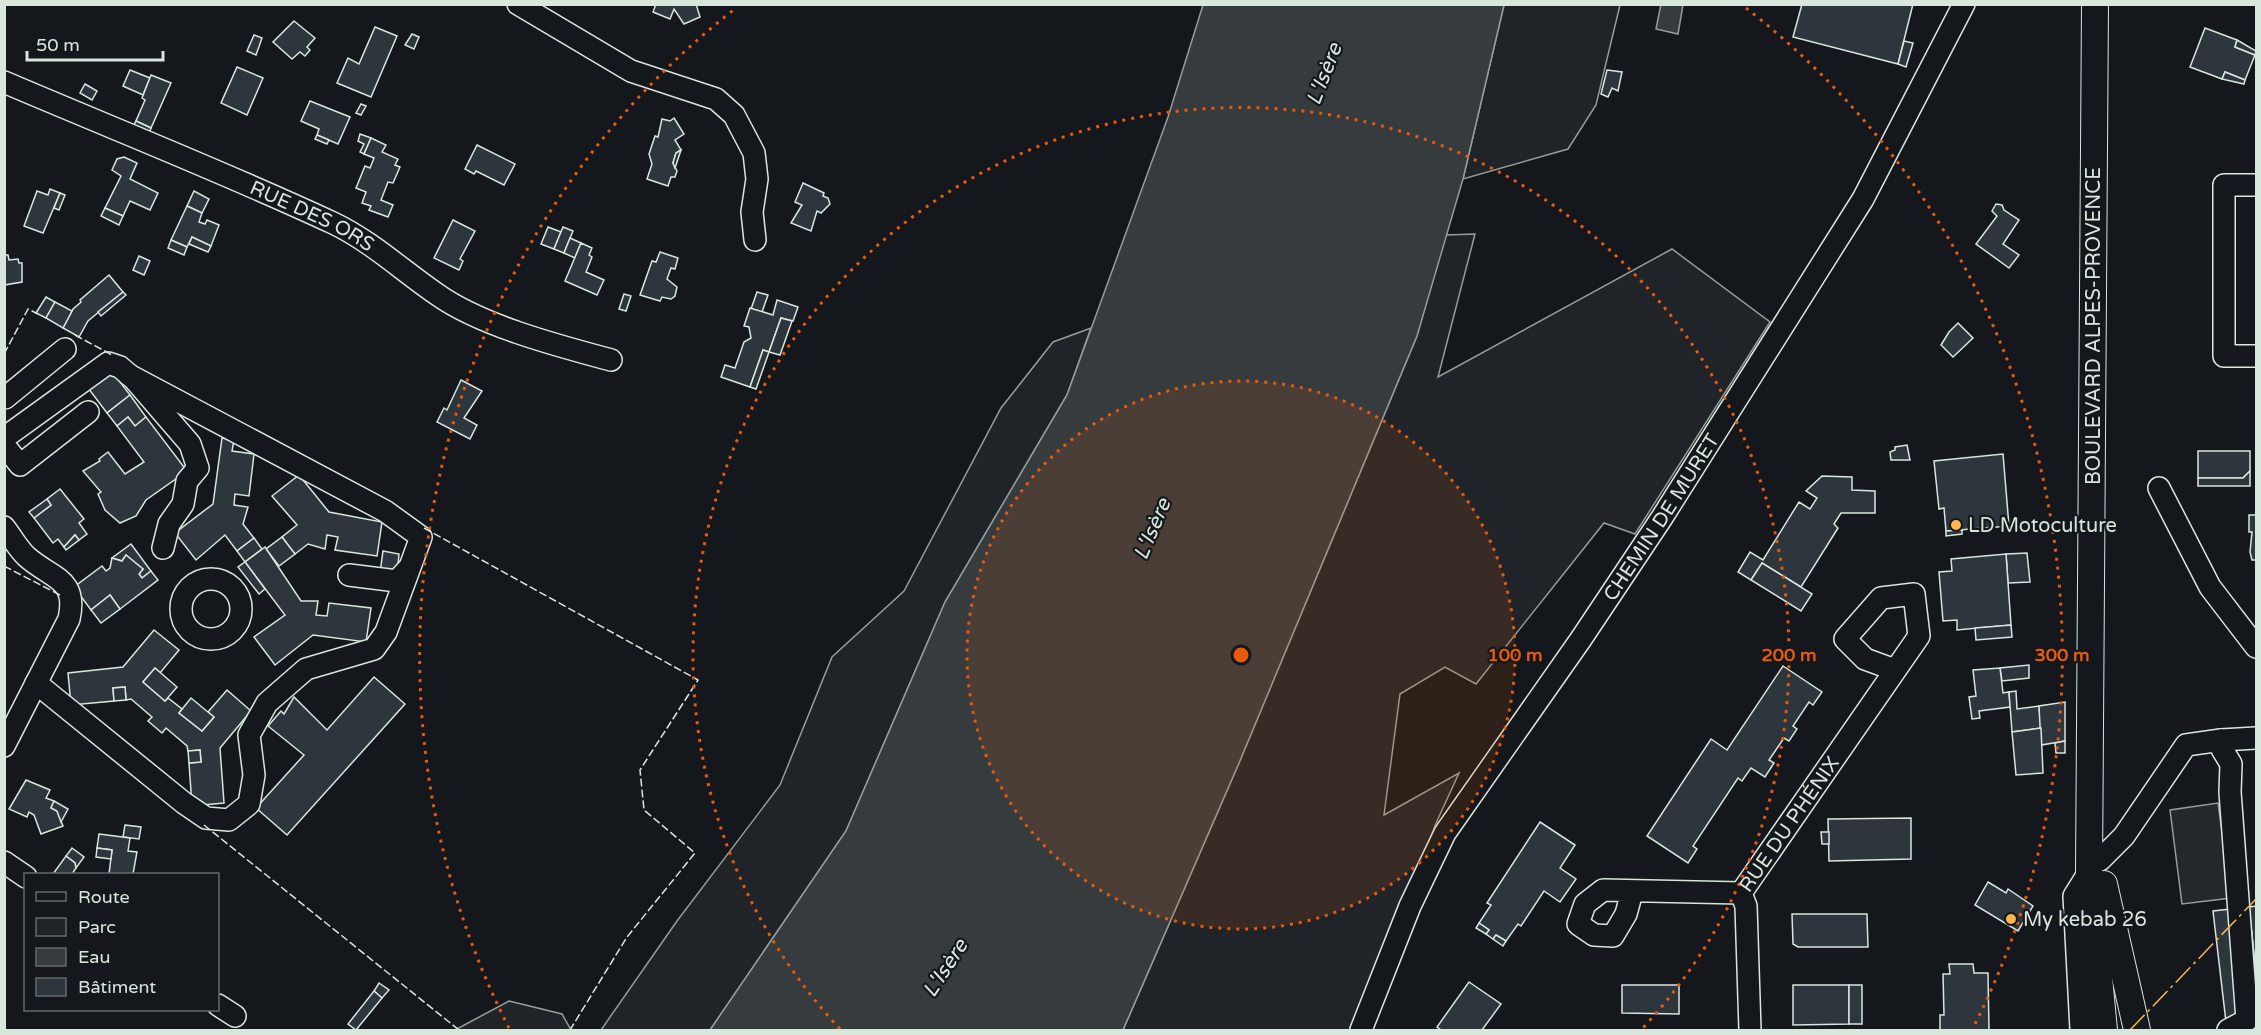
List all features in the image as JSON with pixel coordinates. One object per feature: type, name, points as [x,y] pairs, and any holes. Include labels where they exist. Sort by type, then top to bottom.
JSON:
[{"type":"main road","name":"BOULEVARD ALPES-PROVENCE","points":[[2095,4],[2091,791],[2103,1030]]},
{"type":"main road","name":"BOULEVARD ALPES-PROVENCE","points":[[2094,866],[2137,1030]]},
{"type":"street","points":[[518,4],[632,72],[716,99],[727,107],[754,153],[757,179],[752,212],[755,240]]},
{"type":"street","name":"CHEMIN DE MURET","points":[[1361,1030],[1410,906],[1445,833],[1581,639],[1663,516],[1863,199],[1964,4]]},
{"type":"street","name":"RUE DES ORS","points":[[4,82],[335,224],[406,270],[439,296],[472,313],[546,343],[611,360]]},
{"type":"street","points":[[2256,184],[2224,184],[2224,356],[2256,356]]},
{"type":"street","points":[[5,398],[65,349]]},
{"type":"street","points":[[4,438],[108,363],[120,367],[190,444],[198,468],[187,481],[183,504],[169,524],[163,548]]},
{"type":"street","points":[[36,683],[184,803],[206,818],[229,820],[249,804],[254,775],[249,735],[267,703],[306,669],[374,649],[386,632],[421,537],[385,511],[129,375]]},
{"type":"street","points":[[31,376],[53,403]]},
{"type":"street","points":[[4,445],[20,465],[88,412]]},
{"type":"street","points":[[2159,488],[2210,587],[2256,647]]},
{"type":"street","points":[[4,527],[24,555],[57,576],[68,587],[73,602],[69,619],[4,746]]},
{"type":"street","points":[[349,575],[397,581],[407,570]]},
{"type":"street","name":"RUE DU PHÉNIX","points":[[1750,1030],[1746,906],[1741,893],[1895,670]]},
{"type":"street","points":[[2081,1030],[2074,896],[2094,866],[2124,836],[2186,745],[2256,738]]},
{"type":"street","points":[[2221,741],[2222,749],[2231,764],[2230,792],[2247,1020],[2228,1030]]},
{"type":"street","points":[[4,862],[24,876]]},
{"type":"street","points":[[1632,892],[1741,893]]},
{"type":"green space","points":[[1504,5],[1620,5],[1596,105],[1568,149],[1463,179]]},
{"type":"green space","points":[[1475,234],[1438,377],[1672,249],[1770,322],[1635,534],[1604,523],[1476,684],[1445,667],[1400,694],[1384,815],[1459,773],[1437,821],[1355,1030],[1123,1030],[1239,763],[1417,336],[1445,235]]},
{"type":"green space","points":[[1091,328],[1067,395],[945,602],[846,831],[710,1030],[601,1030],[677,921],[780,785],[832,657],[904,591],[1001,408],[1053,342]]},
{"type":"green space","points":[[509,1001],[562,1014],[571,1030],[455,1030]]},
{"type":"shaded area","points":[[2218,803],[2231,898],[2182,904],[2170,810]]},
{"type":"water","points":[[1661,4],[1683,5],[1678,34],[1656,29]]},
{"type":"water","name":"L'Isère","points":[[1203,5],[1504,5],[1463,179],[1417,336],[1239,763],[1123,1030],[710,1030],[846,831],[945,602],[1067,395],[1168,117]]},
{"type":"building","points":[[656,4],[696,4],[700,17],[684,24],[674,9],[670,19],[653,12]]},
{"type":"building","points":[[1802,4],[1913,4],[1898,64],[1793,37]]},
{"type":"building","points":[[294,21],[315,38],[307,47],[310,50],[305,56],[300,52],[292,59],[273,42]]},
{"type":"building","points":[[375,27],[397,36],[371,97],[337,83],[348,58],[359,64]]},
{"type":"building","points":[[2205,28],[2237,40],[2235,47],[2255,55],[2245,80],[2225,72],[2222,79],[2190,67]]},
{"type":"building","points":[[412,34],[419,37],[414,49],[405,45]]},
{"type":"building","points":[[254,35],[262,38],[256,55],[247,51]]},
{"type":"building","points":[[2237,40],[2256,51],[2255,55],[2235,47]]},
{"type":"building","points":[[1904,41],[1913,43],[1906,67],[1898,64]]},
{"type":"building","points":[[237,67],[263,78],[247,115],[221,103]]},
{"type":"building","points":[[130,70],[150,78],[143,95],[123,86]]},
{"type":"building","points":[[1607,70],[1622,72],[1618,91],[1612,88],[1608,97],[1601,94]]},
{"type":"building","points":[[2225,72],[2245,80],[2244,84],[2222,79]]},
{"type":"building","points":[[151,75],[171,83],[151,128],[136,121],[145,100],[142,98]]},
{"type":"building","points":[[85,84],[97,91],[92,100],[80,93]]},
{"type":"building","points":[[310,101],[350,117],[338,144],[317,135],[319,129],[301,121]]},
{"type":"building","points":[[361,104],[366,106],[361,115],[356,113]]},
{"type":"building","points":[[674,118],[684,134],[675,140],[681,150],[676,153],[673,163],[677,171],[675,177],[671,177],[668,186],[647,179],[652,164],[649,154],[655,136],[658,137],[662,119],[670,121]]},
{"type":"building","points":[[136,121],[151,128],[148,136],[132,129]]},
{"type":"building","points":[[360,134],[371,138],[364,154],[360,152],[364,144],[358,141]]},
{"type":"building","points":[[317,135],[329,140],[327,144],[315,139]]},
{"type":"building","points":[[371,138],[386,145],[382,152],[398,159],[395,165],[400,167],[393,183],[388,182],[381,200],[393,205],[388,217],[369,210],[371,206],[362,203],[366,192],[356,188],[365,166],[370,168],[374,158],[364,154]]},
{"type":"building","points":[[477,145],[515,164],[504,185],[476,171],[474,174],[465,169]]},
{"type":"building","points":[[681,150],[675,168],[673,163],[676,153]]},
{"type":"building","points":[[124,157],[137,163],[130,179],[158,193],[150,210],[130,201],[123,216],[105,208],[121,176],[112,170],[117,159]]},
{"type":"building","points":[[803,183],[824,193],[823,196],[828,198],[830,204],[821,213],[817,211],[811,231],[791,223],[802,205],[795,202]]},
{"type":"building","points":[[50,189],[60,193],[43,233],[24,226],[37,191],[48,195]]},
{"type":"building","points":[[194,191],[209,199],[202,213],[187,206]]},
{"type":"building","points":[[60,193],[65,195],[59,210],[54,208]]},
{"type":"building","points":[[1996,204],[2002,205],[2004,210],[2019,220],[2003,244],[2019,255],[2009,268],[1976,244],[1997,216],[1992,211]]},
{"type":"building","points":[[187,206],[202,213],[199,222],[205,224],[207,220],[219,225],[211,246],[192,237],[187,247],[171,240]]},
{"type":"building","points":[[105,208],[123,216],[119,225],[101,216]]},
{"type":"building","points":[[453,220],[475,231],[460,259],[463,261],[459,270],[434,258]]},
{"type":"building","points":[[548,227],[561,232],[554,249],[541,244]]},
{"type":"building","points":[[563,227],[573,231],[564,253],[554,249]]},
{"type":"building","points":[[192,237],[211,246],[208,252],[189,244]]},
{"type":"building","points":[[570,238],[581,243],[575,258],[564,253]]},
{"type":"building","points":[[171,240],[187,247],[184,255],[168,248]]},
{"type":"building","points":[[581,243],[592,248],[589,255],[592,257],[586,272],[604,280],[597,295],[565,281]]},
{"type":"building","points":[[660,252],[678,258],[675,269],[671,268],[667,279],[677,287],[675,296],[671,299],[662,297],[660,301],[640,295],[652,261],[656,262]]},
{"type":"building","points":[[4,255],[8,255],[9,260],[18,259],[19,263],[22,263],[22,282],[4,285]]},
{"type":"building","points":[[139,256],[150,261],[144,275],[133,270]]},
{"type":"building","points":[[109,275],[123,292],[88,321],[79,337],[63,328],[73,309],[81,302],[80,300]]},
{"type":"building","points":[[123,292],[126,295],[101,316],[98,312]]},
{"type":"building","points":[[757,292],[768,295],[762,312],[751,309]]},
{"type":"building","points":[[624,294],[631,296],[626,311],[619,309]]},
{"type":"building","points":[[46,297],[55,302],[46,318],[36,313]]},
{"type":"building","points":[[777,300],[798,307],[793,321],[781,318],[769,352],[763,350],[750,387],[721,377],[725,365],[735,368],[744,342],[751,338],[749,327],[744,326],[750,308],[773,315]]},
{"type":"building","points":[[55,302],[72,311],[63,328],[46,318]]},
{"type":"building","points":[[781,318],[792,321],[780,355],[769,352]]},
{"type":"building","points":[[1958,323],[1973,338],[1953,357],[1941,345]]},
{"type":"building","points":[[763,350],[769,352],[756,389],[750,387]]},
{"type":"building","points":[[111,370],[130,395],[107,413],[88,388]]},
{"type":"building","points":[[461,380],[482,391],[464,418],[477,425],[470,439],[437,422],[444,408],[447,410]]},
{"type":"building","points":[[130,395],[146,417],[135,426],[128,417],[117,426],[107,413]]},
{"type":"building","points":[[128,417],[135,426],[146,417],[187,471],[146,500],[136,516],[120,523],[105,510],[98,494],[101,492],[83,471],[100,461],[99,459],[108,452],[125,474],[144,462],[117,426]]},
{"type":"building","points":[[222,438],[234,440],[232,451],[254,454],[249,496],[235,494],[234,505],[248,507],[243,524],[254,538],[237,551],[225,535],[196,560],[175,533],[213,504]]},
{"type":"building","points":[[1907,445],[1910,460],[1891,460],[1890,452],[1895,450],[1895,447]]},
{"type":"building","points":[[2198,451],[2250,451],[2250,471],[2243,478],[2198,478]]},
{"type":"building","points":[[2003,454],[2009,526],[1946,531],[1944,508],[1939,509],[1934,461]]},
{"type":"building","points":[[2250,471],[2250,486],[2198,486],[2198,478],[2243,478]]},
{"type":"building","points":[[299,475],[329,512],[382,522],[377,556],[335,550],[338,537],[327,535],[325,549],[308,544],[295,554],[282,537],[297,525],[272,496]]},
{"type":"building","points":[[1822,476],[1852,477],[1852,490],[1875,491],[1875,513],[1841,513],[1834,524],[1838,528],[1801,587],[1762,563],[1751,580],[1738,572],[1750,552],[1763,560],[1799,502],[1810,509],[1817,498],[1806,491]]},
{"type":"building","points":[[60,489],[84,519],[79,523],[87,534],[79,540],[75,535],[64,547],[58,539],[53,543],[34,518],[51,505],[47,499]]},
{"type":"building","points":[[47,499],[51,505],[34,518],[29,512]]},
{"type":"building","points":[[2249,515],[2256,515],[2256,560],[2252,560],[2250,552],[2252,532],[2249,532]]},
{"type":"building","points":[[1962,530],[1962,534],[1946,536],[1946,531]]},
{"type":"building","points":[[75,535],[79,540],[66,550],[64,547]]},
{"type":"building","points":[[282,537],[295,554],[279,566],[266,549]]},
{"type":"building","points":[[254,538],[262,549],[245,562],[237,551]]},
{"type":"building","points":[[131,544],[151,571],[142,578],[139,574],[143,569],[126,555],[122,561],[112,558]]},
{"type":"building","points":[[265,547],[301,601],[318,601],[316,615],[327,616],[329,603],[371,608],[366,642],[313,635],[275,665],[254,637],[285,615],[245,562]]},
{"type":"building","points":[[383,551],[399,554],[397,575],[380,573]]},
{"type":"building","points":[[2027,553],[2030,582],[2008,583],[2006,554]]},
{"type":"building","points":[[2006,554],[2011,625],[1957,630],[1957,620],[1943,621],[1939,572],[1952,571],[1951,559]]},
{"type":"building","points":[[126,555],[143,569],[139,574],[142,578],[151,571],[158,580],[120,609],[110,595],[91,610],[74,587],[102,566],[106,571],[110,568],[112,558],[122,561]]},
{"type":"building","points":[[245,562],[265,589],[259,594],[238,567]]},
{"type":"building","points":[[1762,563],[1812,594],[1801,611],[1751,580]]},
{"type":"building","points":[[110,595],[120,609],[101,623],[91,610]]},
{"type":"building","points":[[2011,625],[2012,637],[1976,640],[1975,628]]},
{"type":"building","points":[[154,630],[179,650],[160,673],[155,668],[143,682],[165,701],[168,698],[182,709],[179,713],[202,731],[214,717],[208,712],[227,690],[251,711],[220,748],[224,803],[192,806],[189,763],[201,762],[200,750],[188,751],[187,746],[166,728],[162,733],[148,721],[152,717],[131,699],[126,700],[125,687],[113,688],[114,701],[71,705],[68,673],[123,667]]},
{"type":"building","points":[[2029,665],[2029,678],[2002,681],[2000,668]]},
{"type":"building","points":[[1783,666],[1822,692],[1813,705],[1809,702],[1793,726],[1797,729],[1789,741],[1784,738],[1769,760],[1774,763],[1765,777],[1751,768],[1742,781],[1738,778],[1693,846],[1697,849],[1688,863],[1647,836],[1711,739],[1727,750]]},
{"type":"building","points":[[155,668],[177,687],[165,701],[143,682]]},
{"type":"building","points":[[2000,668],[2003,693],[2009,692],[2010,707],[1979,711],[1980,718],[1972,719],[1969,697],[1976,696],[1973,670]]},
{"type":"building","points":[[374,677],[405,704],[287,835],[256,808],[304,755],[268,726],[281,711],[284,714],[294,697],[327,730]]},
{"type":"building","points":[[125,687],[126,700],[114,701],[113,688]]},
{"type":"building","points":[[2016,691],[2017,709],[2039,706],[2041,728],[2012,732],[2009,692]]},
{"type":"building","points":[[191,698],[214,717],[202,731],[179,713]]},
{"type":"building","points":[[2065,702],[2065,741],[2041,745],[2039,706]]},
{"type":"building","points":[[2041,728],[2043,773],[2016,775],[2012,732]]},
{"type":"building","points":[[2065,741],[2065,753],[2056,753],[2055,743]]},
{"type":"building","points":[[200,750],[201,762],[189,763],[188,751]]},
{"type":"building","points":[[26,780],[50,790],[46,798],[54,801],[51,808],[57,811],[63,826],[41,834],[34,815],[29,812],[27,817],[9,809]]},
{"type":"building","points":[[54,801],[68,809],[61,822],[57,811],[51,808]]},
{"type":"building","points":[[1911,818],[1911,859],[1829,861],[1828,819]]},
{"type":"building","points":[[1540,822],[1575,845],[1560,868],[1576,879],[1560,902],[1544,891],[1521,926],[1518,924],[1506,941],[1496,935],[1493,939],[1486,934],[1489,930],[1479,923],[1491,905],[1487,903]]},
{"type":"building","points":[[125,825],[141,827],[139,839],[123,837]]},
{"type":"building","points":[[1821,832],[1829,832],[1829,844],[1822,844]]},
{"type":"building","points":[[99,834],[130,838],[128,851],[137,852],[133,873],[109,873],[112,850],[97,848]]},
{"type":"building","points":[[72,848],[84,857],[76,868],[75,863],[66,856]]},
{"type":"building","points":[[97,848],[112,850],[111,859],[96,857]]},
{"type":"building","points":[[66,856],[75,863],[76,868],[73,873],[54,873]]},
{"type":"building","name":"My kebab 26","points":[[1988,882],[2006,893],[2008,889],[2033,906],[2018,931],[1975,905]]},
{"type":"building","points":[[2256,906],[2256,974],[2249,907]]},
{"type":"building","points":[[2249,907],[2256,974],[2256,1018],[2226,1022],[2213,911]]},
{"type":"building","points":[[1792,914],[1867,914],[1868,947],[1798,947],[1793,944]]},
{"type":"building","points":[[1479,923],[1489,930],[1486,934],[1476,928]]},
{"type":"building","points":[[1496,935],[1506,941],[1503,946],[1493,939]]},
{"type":"building","points":[[1949,964],[1973,964],[1974,973],[1988,973],[1989,1030],[1940,1030],[1940,1015],[1944,1015],[1943,974],[1950,974]]},
{"type":"building","points":[[1469,982],[1501,1004],[1482,1030],[1441,1030],[1437,1027]]},
{"type":"building","points":[[379,983],[389,990],[382,998],[374,991]]},
{"type":"building","points":[[1622,985],[1679,985],[1679,1014],[1622,1013]]},
{"type":"building","points":[[1793,985],[1849,985],[1849,1024],[1793,1025]]},
{"type":"building","points":[[1849,985],[1862,985],[1862,1024],[1849,1024]]},
{"type":"building","points":[[374,991],[382,998],[356,1030],[348,1024]]},
{"type":"fence","points":[[4,354],[28,309],[38,314]]},
{"type":"fence","points":[[75,335],[112,355]]},
{"type":"fence","points":[[424,528],[698,680],[640,770],[644,810],[695,853],[627,937],[570,1030]]},
{"type":"fence","points":[[4,566],[60,595]]},
{"type":"fence","points":[[204,825],[459,1030]]},
{"type":"power","points":[[2130,1030],[2256,899]]},
{"type":"place","name":"LD Motoculture","points":[[1956,525]]},
{"type":"place","name":"My kebab 26","points":[[2011,919]]}]
